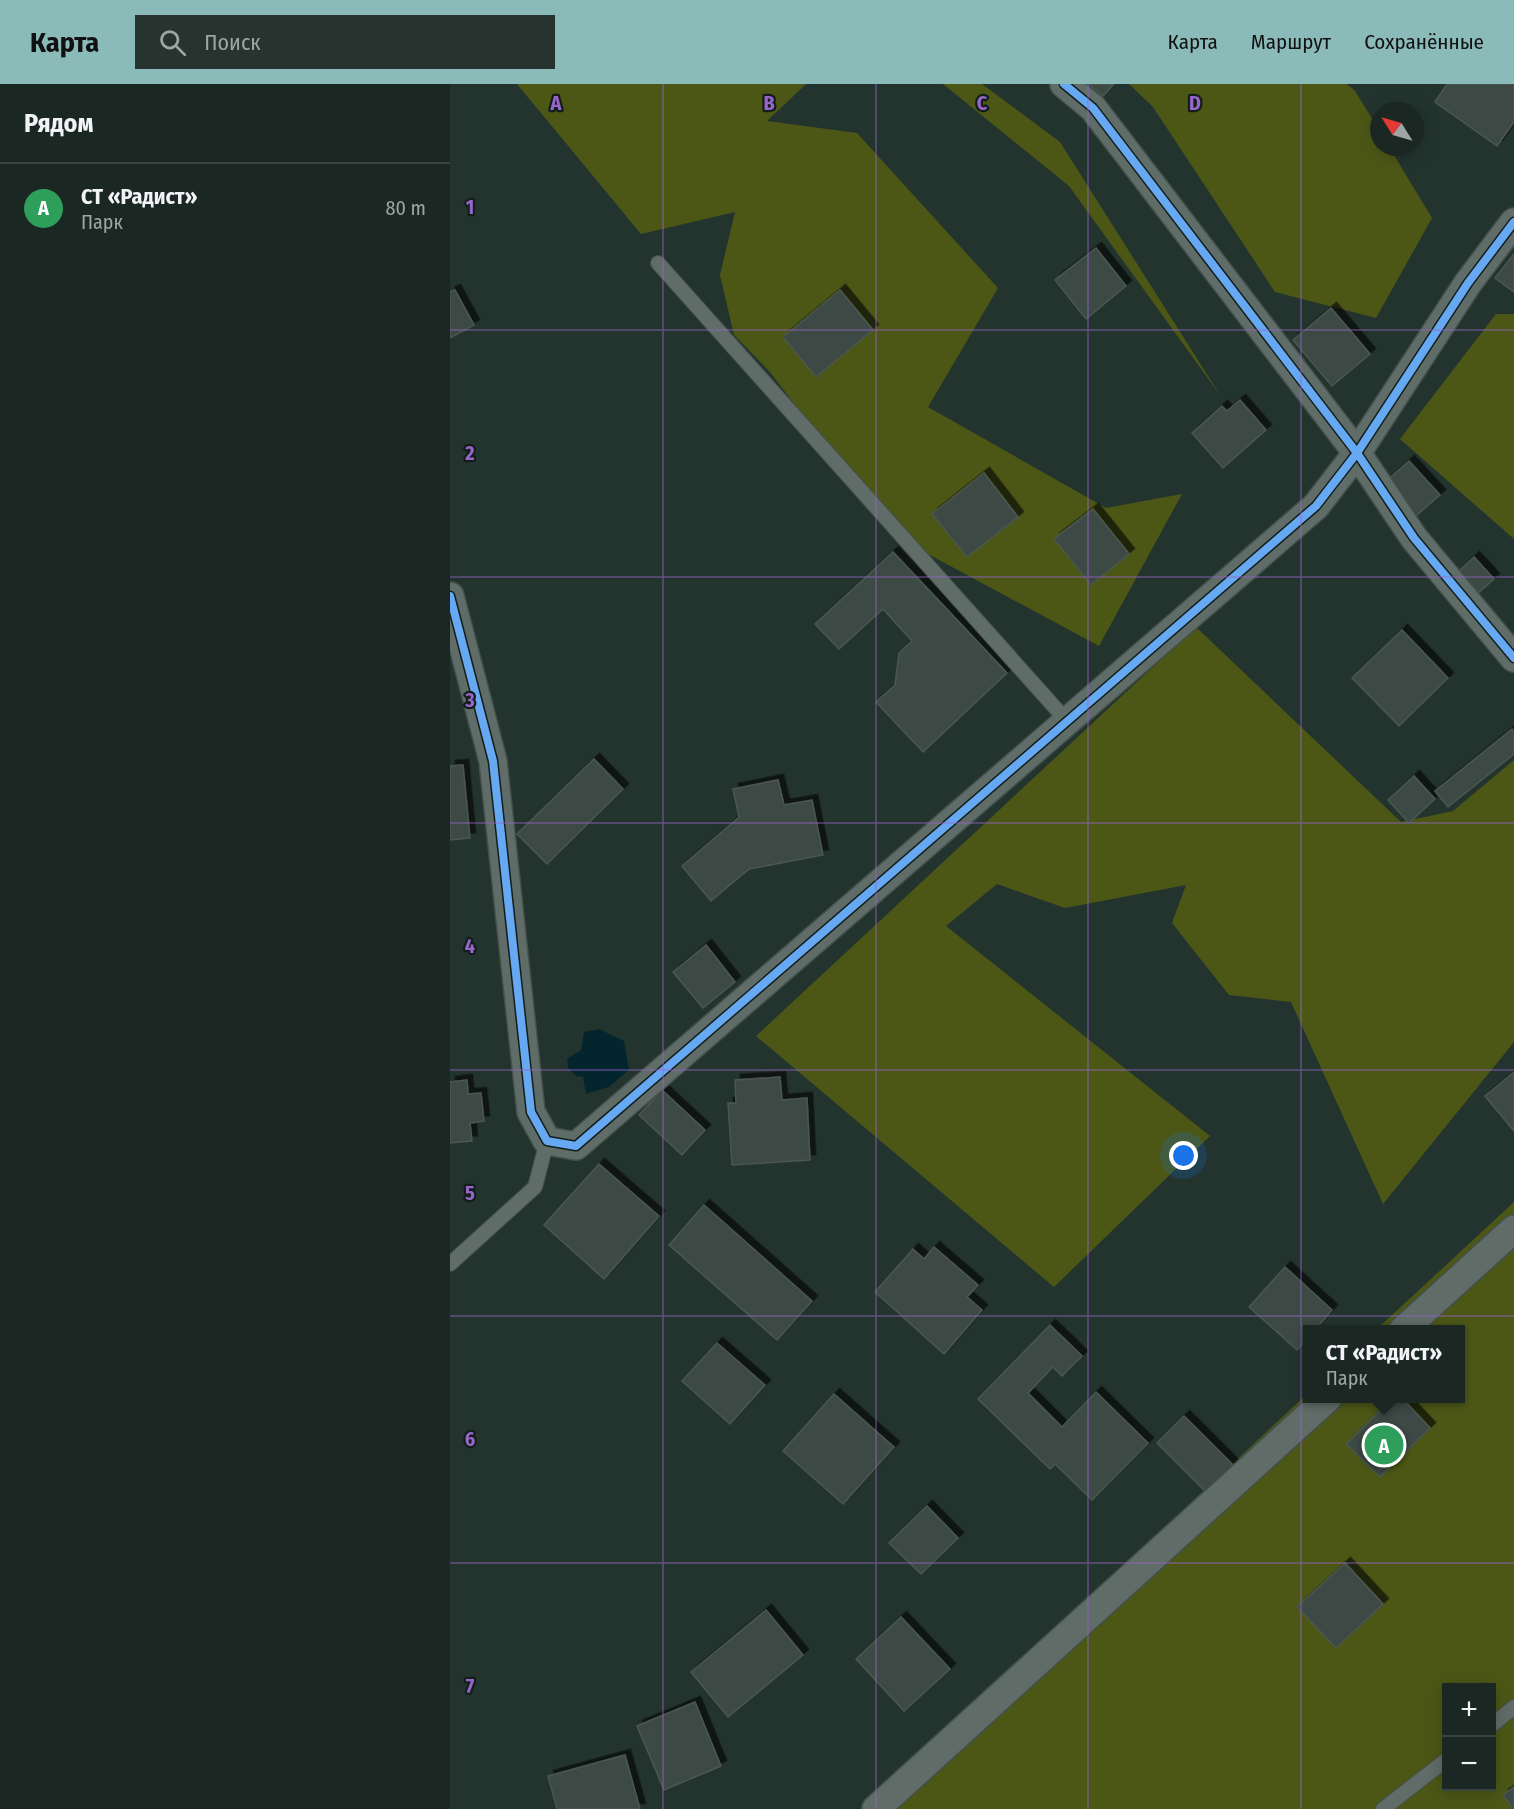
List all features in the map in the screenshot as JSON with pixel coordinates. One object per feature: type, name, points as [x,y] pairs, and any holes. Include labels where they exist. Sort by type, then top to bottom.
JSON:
[{"type":"street","points":[[1064,84],[1093,108],[1357,453],[1414,538],[1514,658]]},
{"type":"street","points":[[450,596],[493,760],[531,1112],[548,1141],[576,1146],[1316,506],[1357,453],[1468,283],[1514,222]]},
{"type":"street","points":[[1408,1325],[1514,1229]]},
{"type":"street","points":[[876,1809],[1323,1403]]},
{"type":"lane","points":[[658,263],[1067,721]]},
{"type":"lane","points":[[450,1264],[534,1187],[548,1141]]},
{"type":"lane","points":[[1496,1721],[1514,1707]]},
{"type":"lane","points":[[1383,1809],[1442,1763]]},
{"type":"green space","points":[[517,84],[806,84],[767,121],[857,133],[998,288],[928,407],[1106,508],[1182,494],[1099,646],[928,554],[802,414],[770,372],[734,335],[720,275],[735,212],[641,234]]},
{"type":"green space","points":[[943,84],[982,84],[1060,142],[1220,395],[1069,186]]},
{"type":"green space","points":[[1129,84],[1347,84],[1355,91],[1370,115],[1370,156],[1394,156],[1432,218],[1376,318],[1275,292],[1153,107]]},
{"type":"green space","points":[[1496,314],[1514,314],[1514,539],[1400,439]]},
{"type":"green space","points":[[1196,627],[1401,822],[1453,811],[1514,760],[1514,1042],[1383,1204],[1291,1002],[1229,995],[1172,923],[1186,885],[1065,908],[997,884],[946,926],[1210,1136],[1054,1287],[756,1036]]},
{"type":"green space","points":[[1514,1202],[1514,1809],[863,1809],[1303,1398],[1303,1403],[1465,1403],[1465,1325],[1381,1325]]},
{"type":"water","points":[[599,1029],[624,1041],[629,1070],[609,1087],[586,1094],[583,1077],[576,1076],[568,1068],[567,1059],[581,1050],[584,1032]]},
{"type":"building","points":[[1089,84],[1114,84],[1103,96]]},
{"type":"building","points":[[1447,84],[1514,84],[1514,122],[1497,146],[1435,102]]},
{"type":"building","points":[[1096,248],[1126,286],[1086,319],[1055,280]]},
{"type":"building","points":[[1514,254],[1514,292],[1495,278]]},
{"type":"building","points":[[455,290],[474,325],[450,338],[450,292]]},
{"type":"building","points":[[840,290],[873,330],[816,377],[783,337]]},
{"type":"building","points":[[1331,308],[1370,354],[1332,386],[1293,340]]},
{"type":"building","points":[[1240,400],[1266,430],[1223,468],[1192,433],[1222,406],[1227,411]]},
{"type":"building","points":[[1409,461],[1440,495],[1416,516],[1385,482]]},
{"type":"building","points":[[984,473],[1018,517],[967,557],[932,514]]},
{"type":"building","points":[[1093,509],[1129,554],[1091,585],[1054,539]]},
{"type":"building","points":[[893,552],[1007,673],[923,752],[876,702],[895,685],[899,653],[912,641],[883,609],[839,649],[815,624]]},
{"type":"building","points":[[1474,557],[1494,579],[1477,594],[1458,572]]},
{"type":"building","points":[[1402,630],[1448,678],[1399,726],[1352,678]]},
{"type":"building","points":[[1512,729],[1514,754],[1448,807],[1435,791]]},
{"type":"building","points":[[594,759],[623,789],[547,864],[517,834]]},
{"type":"building","points":[[463,765],[470,838],[450,840],[450,766]]},
{"type":"building","points":[[1414,776],[1435,799],[1409,823],[1388,800]]},
{"type":"building","points":[[778,780],[784,805],[812,800],[823,855],[749,869],[711,901],[682,866],[739,817],[733,789]]},
{"type":"building","points":[[706,945],[735,982],[703,1008],[673,972]]},
{"type":"building","points":[[1514,1072],[1514,1131],[1485,1096]]},
{"type":"building","points":[[780,1077],[782,1100],[807,1098],[810,1160],[732,1165],[728,1103],[736,1103],[735,1080]]},
{"type":"building","points":[[467,1080],[468,1094],[481,1093],[484,1121],[470,1123],[472,1141],[450,1143],[450,1082]]},
{"type":"building","points":[[662,1090],[705,1130],[682,1155],[639,1115]]},
{"type":"building","points":[[599,1164],[659,1216],[604,1279],[544,1225]]},
{"type":"building","points":[[704,1205],[812,1301],[777,1340],[669,1245]]},
{"type":"building","points":[[934,1247],[978,1285],[967,1297],[982,1310],[944,1354],[875,1292],[913,1249],[924,1259]]},
{"type":"building","points":[[1285,1267],[1332,1310],[1319,1325],[1303,1325],[1303,1343],[1297,1350],[1249,1307]]},
{"type":"building","points":[[1050,1325],[1082,1356],[1062,1376],[1053,1367],[1028,1393],[1062,1427],[1096,1392],[1148,1443],[1092,1500],[1055,1464],[1050,1469],[978,1399]]},
{"type":"building","points":[[717,1343],[765,1385],[730,1424],[682,1381]]},
{"type":"building","points":[[834,1394],[894,1447],[843,1504],[783,1451]]},
{"type":"building","points":[[1388,1403],[1407,1403],[1430,1428],[1380,1477],[1346,1444]]},
{"type":"building","points":[[1184,1416],[1233,1465],[1206,1492],[1157,1443]]},
{"type":"building","points":[[927,1506],[958,1538],[921,1574],[889,1543]]},
{"type":"building","points":[[1345,1563],[1383,1604],[1336,1648],[1297,1607]]},
{"type":"building","points":[[766,1610],[803,1655],[728,1717],[691,1672]]},
{"type":"building","points":[[901,1617],[950,1669],[904,1711],[856,1659]]},
{"type":"building","points":[[695,1702],[721,1766],[664,1790],[637,1726]]},
{"type":"building","points":[[625,1755],[640,1809],[557,1809],[548,1776]]},
{"type":"building","points":[[1514,1787],[1514,1809],[1513,1809],[1503,1795]]},
{"type":"cycle path","points":[[1064,84],[1093,108],[1357,453],[1414,538],[1514,658]]},
{"type":"cycle path","points":[[450,596],[493,761],[531,1112],[547,1141],[576,1146],[1316,506],[1357,453],[1468,283],[1514,222]]},
{"type":"place","name":"СТ «Радист»","points":[[1384,1445]]}]
